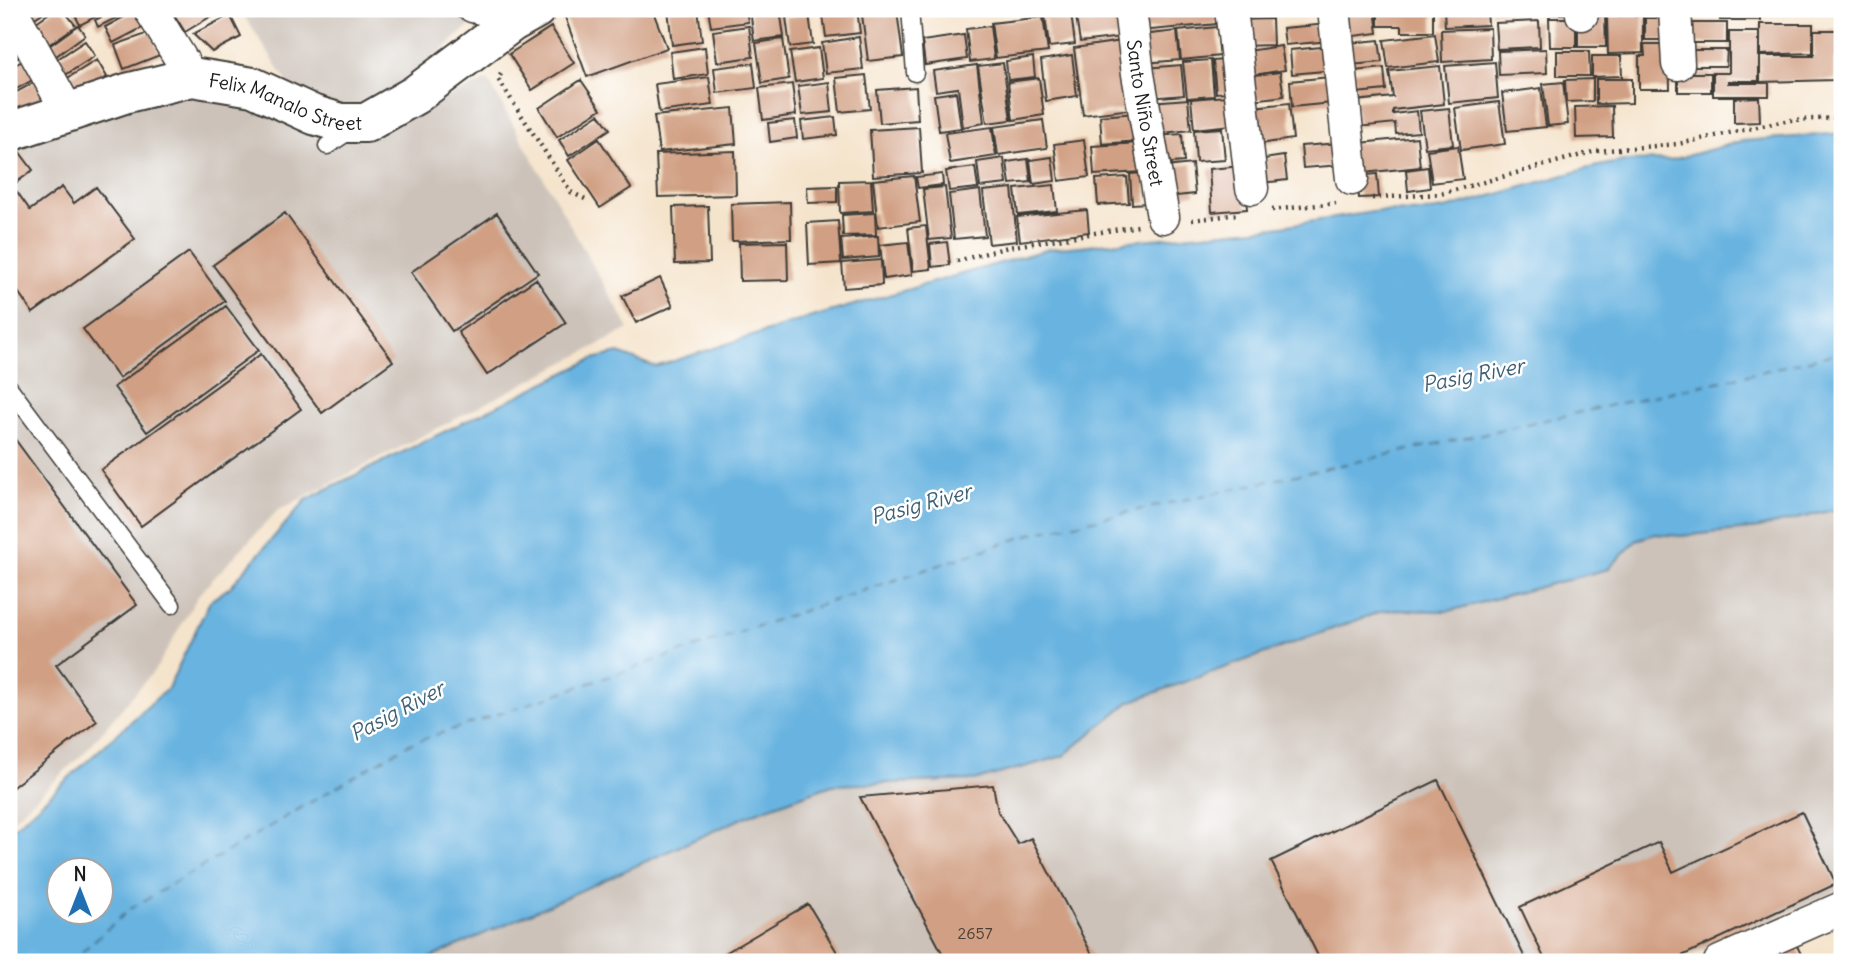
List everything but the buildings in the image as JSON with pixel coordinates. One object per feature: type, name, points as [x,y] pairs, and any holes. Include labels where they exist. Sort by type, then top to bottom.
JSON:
[{"type":"street","points":[[11,9],[68,111]]},
{"type":"street","points":[[150,9],[192,77]]},
{"type":"street","name":"Santo Niño Street","points":[[1130,9],[1162,221]]},
{"type":"street","points":[[1231,9],[1255,204]]},
{"type":"street","points":[[1334,9],[1355,193]]},
{"type":"street","points":[[1675,9],[1678,64]]},
{"type":"street","name":"Felix Manalo Street","points":[[9,132],[127,93],[192,77],[253,88],[314,115],[358,125],[377,119],[415,95],[523,16]]},
{"type":"street","points":[[1720,962],[1840,916]]},
{"type":"lane","points":[[461,9],[471,14],[523,16]]},
{"type":"lane","points":[[910,9],[915,73]]},
{"type":"lane","points":[[327,146],[358,125]]},
{"type":"lane","points":[[9,387],[172,605]]},
{"type":"path","points":[[503,70],[498,79],[571,192],[584,199]]},
{"type":"path","points":[[957,261],[1008,247],[1255,204],[1355,193],[1440,194],[1596,151],[1678,144],[1790,120],[1842,118]]},
{"type":"shaded area","points":[[240,9],[494,9],[463,31],[409,82],[353,112],[291,88]]},
{"type":"shaded area","points":[[488,80],[629,329],[277,511],[199,594],[157,667],[84,753],[9,823],[9,146],[150,99],[244,92],[350,137]]},
{"type":"shaded area","points":[[1842,508],[1842,889],[1676,962],[421,962],[756,812],[832,785],[977,780],[1063,756],[1129,702],[1385,609],[1449,611],[1608,569],[1637,540],[1655,534],[1681,536],[1759,528]]},
{"type":"water","name":"Pasig River","points":[[1842,133],[1842,508],[1759,528],[1681,536],[1655,534],[1637,540],[1608,569],[1449,611],[1385,610],[1129,702],[1063,756],[977,780],[832,785],[756,812],[421,962],[9,962],[9,832],[168,688],[210,601],[230,587],[306,500],[593,359],[619,353],[655,367],[805,319],[1048,249],[1275,227],[1379,211],[1424,212],[1449,208],[1589,168],[1624,161],[1671,160],[1742,141]]},
{"type":"ferry route","points":[[70,962],[130,909],[409,744],[1034,533],[1842,352]]}]
